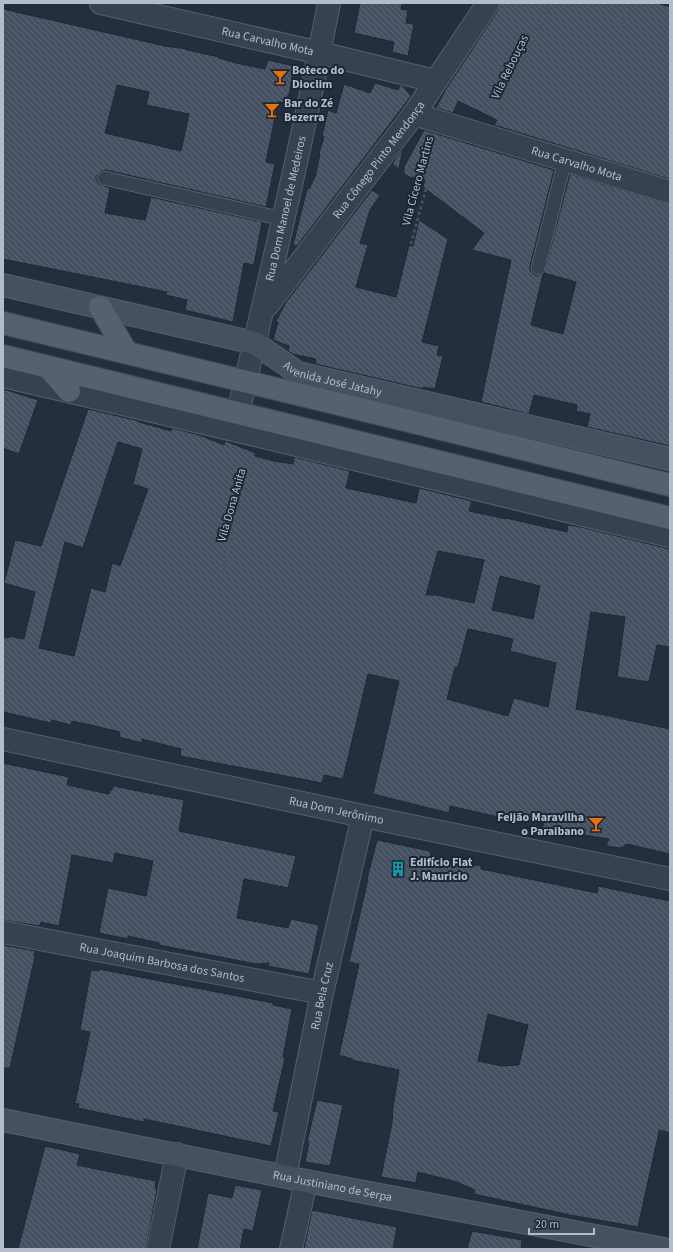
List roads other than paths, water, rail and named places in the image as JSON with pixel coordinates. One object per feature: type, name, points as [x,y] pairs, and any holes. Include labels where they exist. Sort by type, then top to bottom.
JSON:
[{"type":"main road","points":[[100,307],[127,353]]},
{"type":"main road","name":"Avenida José Jatahy","points":[[3,323],[670,485]]},
{"type":"main road","points":[[3,356],[238,413],[666,527]]},
{"type":"main road","points":[[48,367],[69,391]]},
{"type":"street","name":"Rua Carvalho Mota","points":[[101,3],[435,81]]},
{"type":"street","name":"Rua Dom Manoel de Medeiros","points":[[238,413],[320,53],[329,3]]},
{"type":"street","name":"Rua Cônego Pinto Mendonça","points":[[262,312],[414,114],[488,3]]},
{"type":"street","name":"Rua Carvalho Mota","points":[[414,114],[670,192]]},
{"type":"street","name":"Avenida José Jatahy","points":[[3,285],[255,343],[298,373],[670,460]]},
{"type":"street","points":[[3,376],[261,437],[666,527]]},
{"type":"street","name":"Rua Dom Jerônimo","points":[[3,739],[670,880]]},
{"type":"street","name":"Rua Bela Cruz","points":[[284,1176],[322,994],[363,816]]},
{"type":"street","name":"Rua Joaquim Barbosa dos Santos","points":[[3,932],[322,994]]},
{"type":"street","name":"Rua Justiniano de Serpa","points":[[3,1120],[306,1181],[664,1249]]},
{"type":"street","points":[[158,1249],[177,1154]]},
{"type":"street","points":[[291,1249],[306,1181]]},
{"type":"lane","points":[[538,268],[565,160]]},
{"type":"lane","points":[[104,178],[283,219]]},
{"type":"place","name":"Boteco do Dioclim","points":[[280,77]]},
{"type":"place","name":"Bar do Zé Bezerra","points":[[272,110]]},
{"type":"place","name":"Feijão Maravilha o Paraibano","points":[[596,824]]},
{"type":"place","name":"Edifício Flat J. Mauricio","points":[[398,869]]}]
